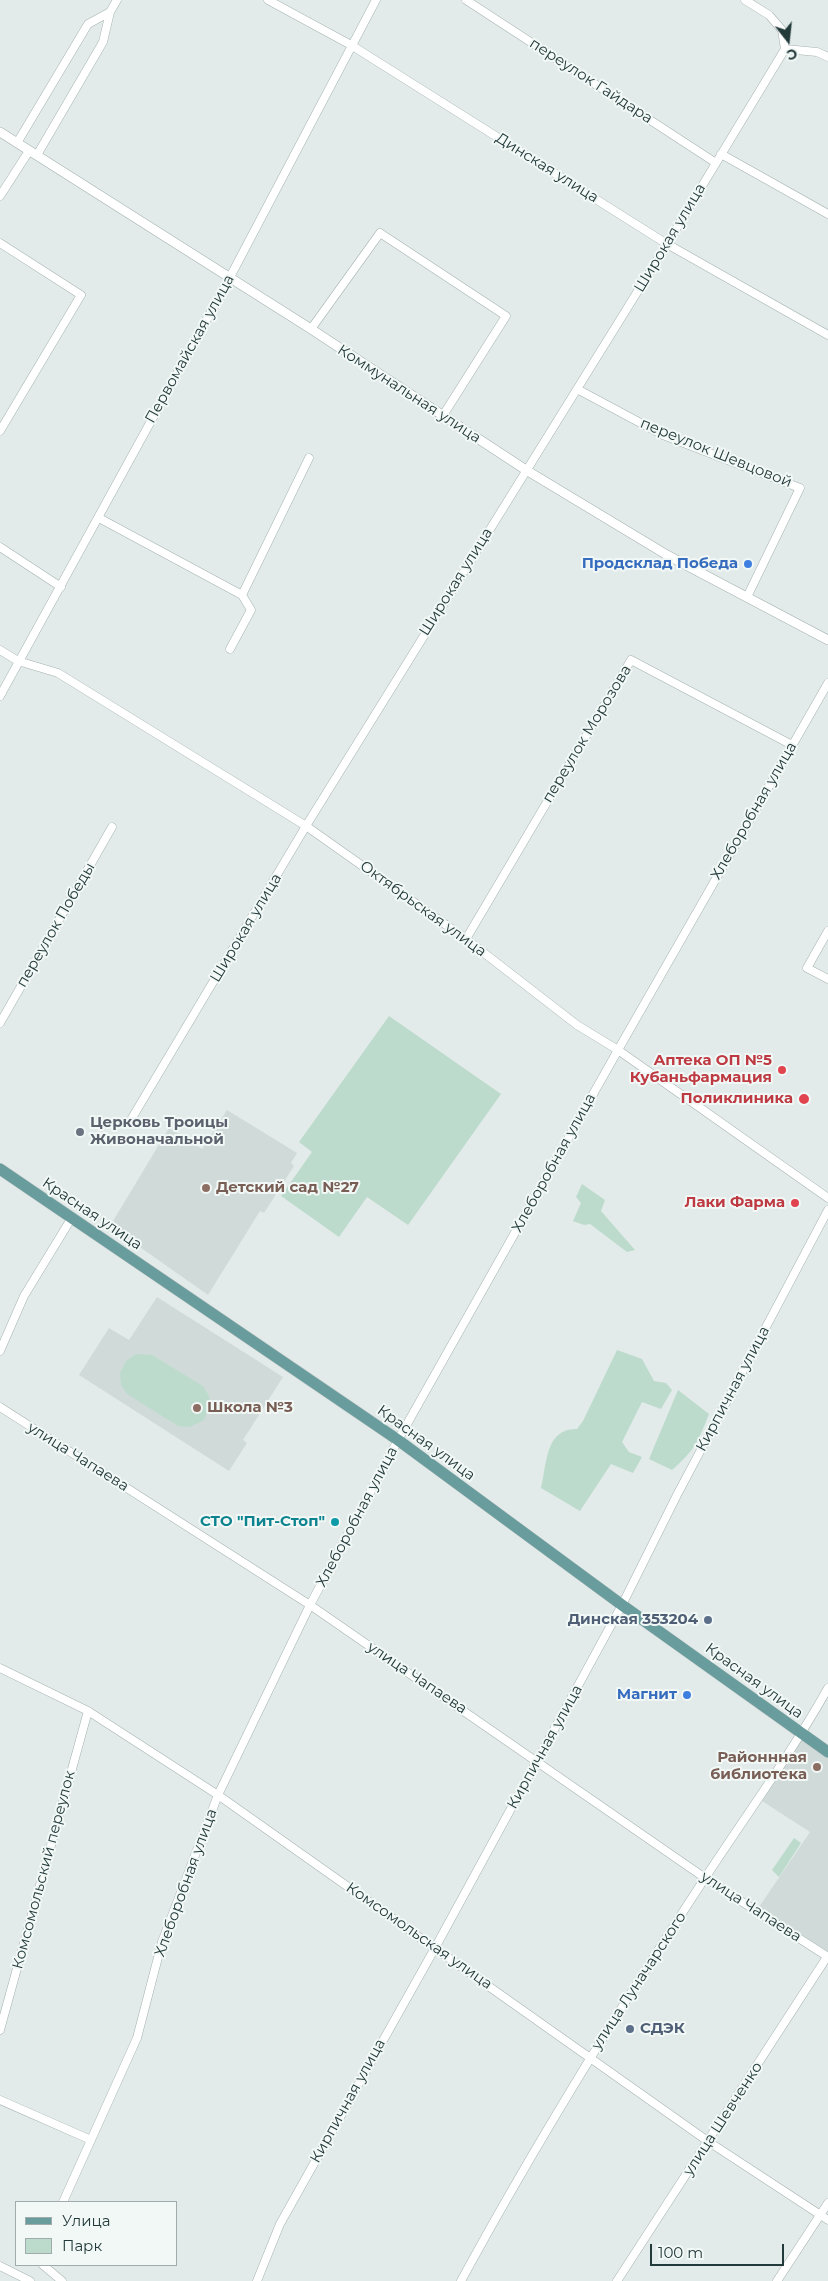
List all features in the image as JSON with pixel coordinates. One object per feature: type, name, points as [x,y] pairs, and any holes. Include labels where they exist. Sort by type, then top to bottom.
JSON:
[{"type":"main road","name":"Красная улица","points":[[0,1169],[398,1440],[622,1605],[828,1752]]},
{"type":"street","points":[[0,196],[33,153],[103,42],[110,12],[117,0]]},
{"type":"street","name":"Динская улица","points":[[268,0],[351,45],[667,244],[828,334]]},
{"type":"street","name":"Первомайская улица","points":[[0,696],[229,279],[376,0]]},
{"type":"street","name":"переулок Гайдара","points":[[466,0],[716,163]]},
{"type":"street","points":[[745,0],[769,15],[782,30],[785,49],[817,52],[828,57]]},
{"type":"street","points":[[17,143],[88,24],[110,12]]},
{"type":"street","name":"Широкая улица","points":[[132,1118],[306,826],[667,244],[785,49]]},
{"type":"street","name":"Коммунальная улица","points":[[0,132],[310,329],[442,417],[526,470],[667,555],[828,640]]},
{"type":"street","points":[[721,154],[828,214]]},
{"type":"street","points":[[310,329],[380,233],[506,316],[442,417]]},
{"type":"street","points":[[0,243],[81,295],[0,431]]},
{"type":"street","name":"переулок Шевцовой","points":[[577,389],[663,434],[800,488],[747,597]]},
{"type":"street","points":[[242,595],[309,458]]},
{"type":"street","points":[[98,518],[242,595],[251,610],[230,649]]},
{"type":"street","points":[[0,547],[61,587]]},
{"type":"street","name":"Октябрьская улица","points":[[0,650],[18,661],[58,673],[306,826],[466,939],[577,1025],[618,1050],[828,1198]]},
{"type":"street","name":"переулок Морозова","points":[[466,939],[631,660],[792,745]]},
{"type":"street","name":"Хлеборобная улица","points":[[63,2201],[137,2038],[162,1942],[218,1795],[310,1605],[398,1440],[828,683]]},
{"type":"street","name":"переулок Победы","points":[[0,1023],[112,827]]},
{"type":"street","points":[[828,932],[807,968],[828,979]]},
{"type":"street","name":"Кирпичная улица","points":[[257,2281],[280,2224],[435,1948],[622,1605],[681,1488],[828,1210]]},
{"type":"street","points":[[0,1351],[24,1296],[71,1219]]},
{"type":"street","name":"улица Чапаева","points":[[0,1408],[310,1605],[537,1760],[705,1878],[828,1957]]},
{"type":"street","name":"Комсомольская улица","points":[[0,1668],[88,1711],[218,1795],[709,2142],[828,2220]]},
{"type":"street","name":"улица Луначарского","points":[[461,2281],[511,2189],[591,2057],[705,1878],[802,1733],[828,1688]]},
{"type":"street","name":"Комсомольский переулок","points":[[0,2030],[88,1711]]},
{"type":"street","name":"улица Шевченко","points":[[617,2281],[828,1957]]},
{"type":"street","points":[[0,2100],[91,2140]]},
{"type":"street","points":[[776,2281],[828,2203]]},
{"type":"street","points":[[0,2266],[30,2281]]},
{"type":"street","points":[[44,2266],[62,2281]]},
{"type":"shaded area","name":"Детский сад №27","points":[[227,1110],[297,1153],[291,1163],[294,1166],[264,1213],[260,1211],[208,1295],[110,1226],[169,1128],[202,1149]]},
{"type":"shaded area","name":"Школа №3","points":[[157,1297],[283,1377],[243,1440],[247,1443],[229,1471],[79,1375],[109,1328],[129,1340]]},
{"type":"shaded area","points":[[803,1738],[828,1756],[828,1954],[759,1907],[810,1832],[762,1801]]},
{"type":"green space","points":[[389,1016],[501,1094],[408,1225],[367,1197],[339,1237],[281,1196],[312,1152],[299,1142]]},
{"type":"green space","points":[[582,1184],[605,1200],[601,1211],[635,1250],[627,1252],[590,1224],[584,1225],[573,1221],[581,1203],[576,1197]]},
{"type":"green space","points":[[617,1350],[642,1359],[654,1381],[666,1383],[672,1390],[661,1409],[642,1402],[622,1442],[629,1452],[642,1457],[633,1473],[611,1464],[580,1511],[541,1488],[549,1449],[559,1434],[567,1430],[577,1429],[583,1421]]},
{"type":"green space","points":[[136,1354],[152,1355],[203,1386],[209,1396],[210,1404],[204,1420],[190,1427],[178,1426],[127,1394],[121,1385],[120,1373],[126,1361]]},
{"type":"green space","points":[[678,1390],[709,1414],[695,1445],[686,1457],[672,1470],[649,1459]]},
{"type":"green space","points":[[794,1838],[801,1843],[779,1877],[772,1870]]},
{"type":"place","name":"Продсклад Победа","points":[[748,564]]},
{"type":"place","name":"Аптека ОП №5 Кубаньфармация","points":[[782,1070]]},
{"type":"place","name":"Поликлиника","points":[[804,1099]]},
{"type":"place","name":"Церковь Троицы Живоначальной","points":[[80,1132]]},
{"type":"place","name":"Детский сад №27","points":[[206,1188]]},
{"type":"place","name":"Лаки Фарма","points":[[795,1203]]},
{"type":"place","name":"Школа №3","points":[[197,1408]]},
{"type":"place","name":"СТО \"Пит-Стоп\"","points":[[335,1522]]},
{"type":"place","name":"Динская 353204","points":[[708,1620]]},
{"type":"place","name":"Магнит","points":[[687,1695]]},
{"type":"place","name":"Районнная библиотека","points":[[817,1767]]},
{"type":"place","name":"СДЭК","points":[[630,2029]]}]
